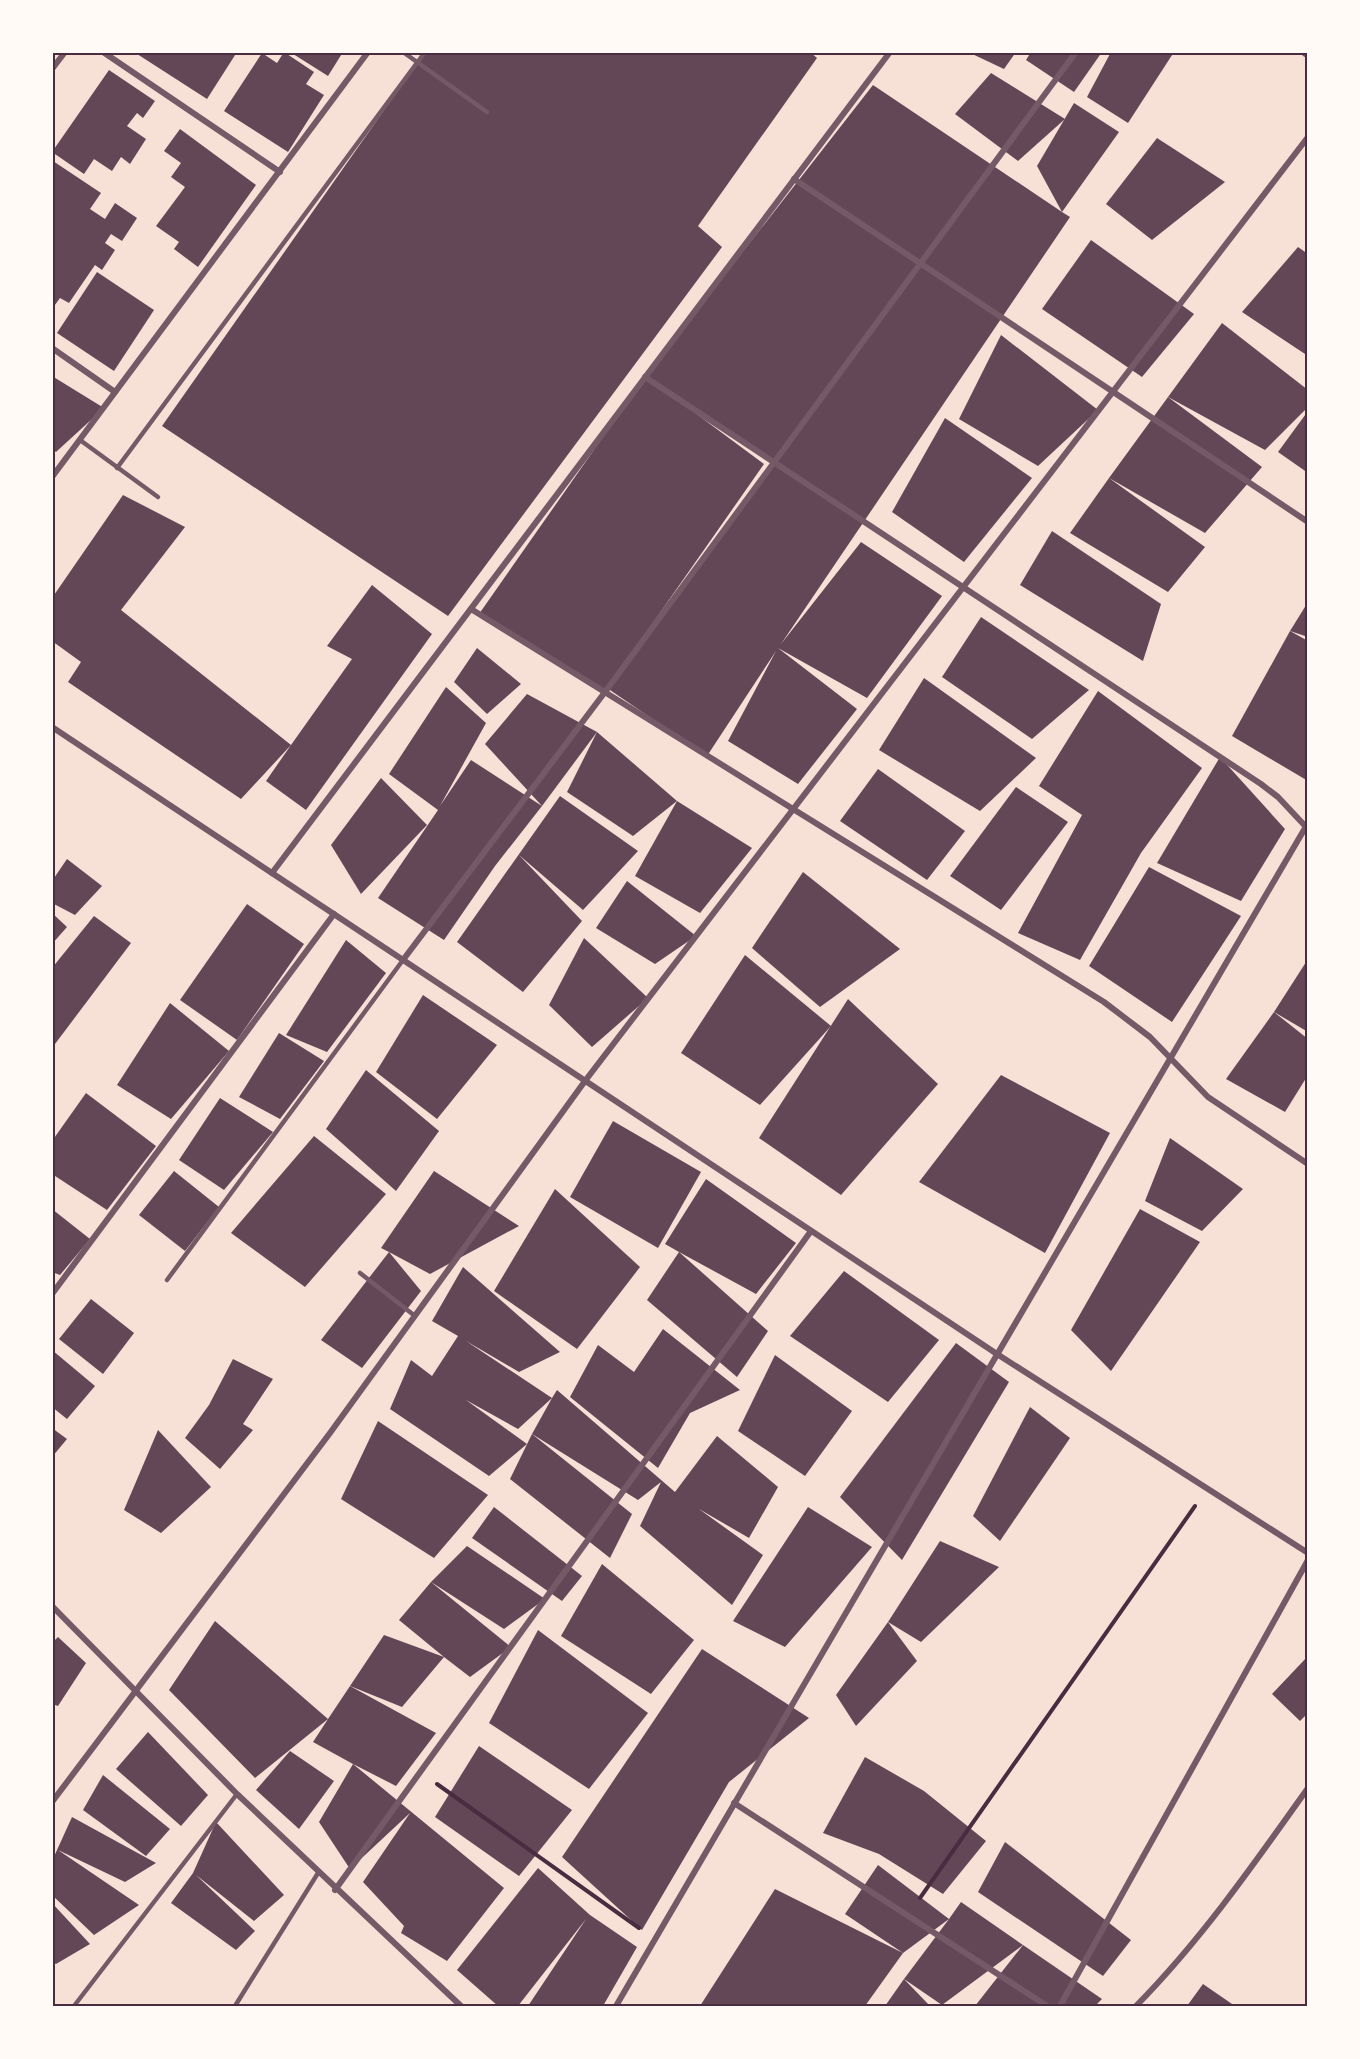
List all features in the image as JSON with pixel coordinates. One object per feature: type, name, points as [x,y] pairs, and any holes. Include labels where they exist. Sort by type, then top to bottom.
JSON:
[{"type":"street","points":[[52,69],[65,52]]},
{"type":"street","points":[[103,52],[280,172]]},
{"type":"street","points":[[52,477],[368,52]]},
{"type":"street","points":[[272,873],[890,52]]},
{"type":"street","points":[[403,960],[605,692],[1076,52]]},
{"type":"street","points":[[52,1802],[137,1693],[585,1081],[1308,136]]},
{"type":"street","points":[[794,179],[1308,522]]},
{"type":"street","points":[[52,348],[115,392]]},
{"type":"street","points":[[616,2007],[1307,826],[1261,784],[645,377]]},
{"type":"street","points":[[471,609],[1104,1002],[1128,1018],[1208,1097],[1308,1164]]},
{"type":"street","points":[[52,727],[997,1354],[1308,1553]]},
{"type":"street","points":[[52,1294],[334,914]]},
{"type":"street","points":[[335,1890],[811,1231]]},
{"type":"street","points":[[1060,2007],[1308,1560]]},
{"type":"street","points":[[52,1606],[237,1794],[335,1890],[461,2007]]},
{"type":"street","points":[[1136,2007],[1170,1973],[1217,1914],[1308,1788]]},
{"type":"street","points":[[734,1803],[1047,2007]]},
{"type":"lane","points":[[403,52],[487,112]]},
{"type":"lane","points":[[117,468],[425,52]]},
{"type":"lane","points":[[80,440],[158,497]]},
{"type":"lane","points":[[167,1280],[403,960]]},
{"type":"lane","points":[[360,1272],[415,1316]]},
{"type":"lane","points":[[74,2007],[237,1794]]},
{"type":"lane","points":[[235,2007],[318,1873]]},
{"type":"path","points":[[907,1916],[1207,1489]]},
{"type":"path","points":[[420,1772],[654,1939]]},
{"type":"building","points":[[134,52],[237,52],[207,99]]},
{"type":"building","points":[[284,52],[314,72],[306,84],[324,95],[288,152],[224,111],[262,53],[277,63]]},
{"type":"building","points":[[290,52],[343,52],[328,76]]},
{"type":"building","points":[[425,52],[810,52],[817,58],[698,226],[722,247],[448,616],[162,426]]},
{"type":"building","points":[[968,52],[1016,52],[1004,69]]},
{"type":"building","points":[[1031,52],[1102,52],[1074,92],[1026,60]]},
{"type":"building","points":[[1111,52],[1174,52],[1128,123],[1087,97]]},
{"type":"building","points":[[109,70],[155,101],[143,118],[137,113],[127,126],[146,139],[130,164],[121,157],[112,171],[94,159],[84,174],[52,152]]},
{"type":"building","points":[[991,73],[1065,119],[1018,161],[955,114]]},
{"type":"building","points":[[873,85],[1070,217],[781,644],[861,542],[942,596],[867,698],[778,648],[857,709],[798,784],[728,741],[776,651],[707,756],[607,688],[605,692],[479,614],[645,377]],"holes":[[[656,384],[775,462],[613,680],[764,464]]]},
{"type":"building","points":[[1074,103],[1119,132],[1062,212],[1037,166]]},
{"type":"building","points":[[180,129],[256,185],[198,267],[174,249],[179,242],[156,226],[185,187],[171,177],[181,163],[164,151]]},
{"type":"building","points":[[1157,138],[1225,182],[1152,240],[1106,204]]},
{"type":"building","points":[[53,161],[101,193],[90,209],[105,219],[115,203],[137,218],[122,241],[111,234],[105,243],[115,250],[102,270],[95,265],[69,303],[60,298],[52,309]]},
{"type":"building","points":[[1091,240],[1194,314],[1142,377],[1042,309]]},
{"type":"building","points":[[1298,247],[1308,254],[1308,356],[1242,312]]},
{"type":"building","points":[[97,272],[154,310],[114,371],[57,333]]},
{"type":"building","points":[[1222,323],[1308,390],[1308,407],[1265,450],[1168,397]]},
{"type":"building","points":[[1001,335],[1098,410],[1038,466],[959,419]]},
{"type":"building","points":[[52,376],[104,408],[56,452],[52,449]]},
{"type":"building","points":[[1168,397],[1262,467],[1205,533],[1109,478]]},
{"type":"building","points":[[1308,411],[1308,473],[1278,452]]},
{"type":"building","points":[[945,418],[1032,478],[964,562],[892,512]]},
{"type":"building","points":[[1109,478],[1205,547],[1168,592],[1070,533]]},
{"type":"building","points":[[123,495],[185,527],[121,610],[291,745],[241,799],[68,682],[81,662],[52,641],[52,598]]},
{"type":"building","points":[[1052,531],[1161,604],[1143,661],[1020,585]]},
{"type":"building","points":[[372,585],[432,634],[306,810],[266,781],[352,659],[327,646]]},
{"type":"building","points":[[1308,602],[1308,637],[1290,631]]},
{"type":"building","points":[[981,617],[1089,690],[1032,739],[942,677]]},
{"type":"building","points":[[1290,631],[1308,641],[1308,781],[1232,736]]},
{"type":"building","points":[[477,648],[521,684],[487,714],[454,682]]},
{"type":"building","points":[[924,678],[1036,758],[980,811],[879,750]]},
{"type":"building","points":[[446,687],[486,723],[440,806],[471,760],[542,806],[495,866],[444,940],[378,898],[438,810],[389,774]]},
{"type":"building","points":[[1098,691],[1202,768],[1141,853],[1080,960],[1018,933],[1082,815],[1039,786]]},
{"type":"building","points":[[527,694],[597,732],[542,806],[485,744]]},
{"type":"building","points":[[597,732],[677,801],[633,836],[567,792]]},
{"type":"building","points":[[1220,757],[1285,829],[1241,901],[1157,863]]},
{"type":"building","points":[[878,769],[965,831],[927,880],[840,821]]},
{"type":"building","points":[[381,778],[427,825],[361,894],[331,845]]},
{"type":"building","points":[[1016,787],[1068,822],[1001,910],[950,876]]},
{"type":"building","points":[[560,796],[638,851],[583,910],[519,855],[582,921],[523,992],[457,942]]},
{"type":"building","points":[[677,801],[752,848],[700,913],[635,876]]},
{"type":"building","points":[[67,859],[102,886],[75,915],[52,903],[52,881]]},
{"type":"building","points":[[1149,867],[1241,916],[1172,1022],[1089,966]]},
{"type":"building","points":[[803,872],[900,949],[820,1007],[752,948]]},
{"type":"building","points":[[627,881],[696,936],[655,964],[596,928]]},
{"type":"building","points":[[247,904],[304,944],[237,1040],[180,1000]]},
{"type":"building","points":[[52,913],[67,927],[52,944]]},
{"type":"building","points":[[94,916],[131,943],[52,1048],[52,968]]},
{"type":"building","points":[[584,938],[648,998],[592,1047],[549,1005]]},
{"type":"building","points":[[346,940],[386,973],[327,1052],[286,1035]]},
{"type":"building","points":[[745,955],[831,1026],[760,1105],[681,1053]]},
{"type":"building","points":[[1308,959],[1308,1032],[1274,1012]]},
{"type":"building","points":[[423,995],[497,1045],[437,1119],[376,1072]]},
{"type":"building","points":[[848,999],[938,1084],[841,1195],[759,1138]]},
{"type":"building","points":[[170,1003],[229,1051],[171,1119],[117,1085]]},
{"type":"building","points":[[1274,1012],[1308,1039],[1308,1075],[1285,1112],[1226,1079]]},
{"type":"building","points":[[279,1033],[324,1061],[280,1119],[239,1097]]},
{"type":"building","points":[[366,1070],[439,1131],[396,1191],[326,1129]]},
{"type":"building","points":[[1001,1075],[1110,1133],[1045,1253],[919,1182]]},
{"type":"building","points":[[86,1093],[156,1146],[107,1210],[52,1174],[52,1141]]},
{"type":"building","points":[[220,1098],[273,1132],[224,1190],[179,1160]]},
{"type":"building","points":[[613,1121],[701,1172],[658,1248],[570,1197]]},
{"type":"building","points":[[314,1136],[386,1194],[305,1287],[231,1233]]},
{"type":"building","points":[[1170,1138],[1243,1189],[1202,1231],[1145,1201]]},
{"type":"building","points":[[174,1171],[219,1207],[185,1251],[139,1215]]},
{"type":"building","points":[[434,1171],[519,1226],[430,1274],[381,1248]]},
{"type":"building","points":[[706,1179],[796,1243],[756,1294],[665,1244]]},
{"type":"building","points":[[555,1189],[640,1267],[577,1349],[494,1291]]},
{"type":"building","points":[[52,1209],[90,1239],[60,1275],[52,1272]]},
{"type":"building","points":[[1140,1209],[1200,1242],[1111,1371],[1071,1330]]},
{"type":"building","points":[[389,1252],[421,1291],[362,1368],[321,1340]]},
{"type":"building","points":[[679,1252],[768,1331],[737,1377],[647,1300]]},
{"type":"building","points":[[463,1267],[560,1352],[519,1372],[466,1341],[552,1398],[518,1429],[466,1400],[527,1444],[489,1476],[390,1409],[411,1360],[432,1376],[458,1336],[432,1321]]},
{"type":"building","points":[[844,1271],[939,1340],[888,1402],[790,1336]]},
{"type":"building","points":[[91,1299],[134,1333],[103,1374],[59,1339]]},
{"type":"building","points":[[663,1329],[740,1390],[690,1413],[658,1468],[570,1397],[598,1345],[634,1372]]},
{"type":"building","points":[[956,1343],[1009,1382],[902,1560],[840,1497]]},
{"type":"building","points":[[52,1350],[95,1386],[67,1419],[52,1407]]},
{"type":"building","points":[[775,1355],[852,1411],[805,1476],[738,1431]]},
{"type":"building","points":[[233,1359],[273,1379],[243,1424],[253,1430],[220,1469],[185,1438],[209,1405]]},
{"type":"building","points":[[557,1390],[675,1492],[717,1436],[778,1487],[749,1538],[699,1509],[763,1555],[732,1605],[640,1526],[661,1482],[638,1500],[532,1434]]},
{"type":"building","points":[[1030,1407],[1070,1438],[1000,1541],[973,1516]]},
{"type":"building","points":[[378,1421],[488,1495],[434,1558],[341,1499]]},
{"type":"building","points":[[52,1428],[67,1439],[52,1457]]},
{"type":"building","points":[[158,1430],[211,1487],[161,1533],[124,1510]]},
{"type":"building","points":[[532,1434],[632,1514],[610,1558],[510,1479]]},
{"type":"building","points":[[494,1507],[582,1576],[562,1601],[472,1538]]},
{"type":"building","points":[[808,1507],[872,1547],[785,1647],[733,1621]]},
{"type":"building","points":[[940,1541],[999,1567],[921,1642],[888,1622]]},
{"type":"building","points":[[467,1546],[545,1599],[504,1629],[431,1582]]},
{"type":"building","points":[[602,1564],[694,1640],[651,1694],[561,1636]]},
{"type":"building","points":[[431,1582],[511,1647],[470,1677],[444,1657],[399,1620]]},
{"type":"building","points":[[215,1621],[328,1719],[255,1778],[169,1690]]},
{"type":"building","points":[[888,1622],[917,1661],[856,1726],[836,1695]]},
{"type":"building","points":[[538,1630],[648,1713],[589,1789],[489,1723]]},
{"type":"building","points":[[384,1635],[444,1657],[402,1707],[350,1686]]},
{"type":"building","points":[[58,1637],[86,1663],[58,1706],[52,1704],[52,1643]]},
{"type":"building","points":[[702,1649],[809,1718],[729,1782],[642,1930],[562,1857]]},
{"type":"building","points":[[1308,1656],[1308,1713],[1300,1721],[1272,1694]]},
{"type":"building","points":[[350,1686],[436,1733],[396,1786],[313,1742]]},
{"type":"building","points":[[148,1732],[208,1795],[181,1826],[116,1769]]},
{"type":"building","points":[[479,1746],[572,1810],[519,1876],[435,1817]]},
{"type":"building","points":[[290,1751],[334,1781],[299,1829],[256,1790]]},
{"type":"building","points":[[865,1757],[924,1791],[986,1841],[943,1894],[879,1854],[823,1833]]},
{"type":"building","points":[[353,1764],[504,1888],[447,1961],[401,1933],[404,1926],[363,1882],[410,1813],[350,1869],[319,1822]]},
{"type":"building","points":[[103,1775],[170,1829],[146,1856],[83,1810]]},
{"type":"building","points":[[72,1817],[156,1863],[125,1882],[58,1850],[139,1905],[94,1935],[52,1895],[52,1861]]},
{"type":"building","points":[[216,1822],[284,1895],[254,1921],[196,1875],[255,1931],[236,1950],[171,1903],[193,1873]]},
{"type":"building","points":[[1005,1842],[1131,1940],[1103,1976],[978,1892]]},
{"type":"building","points":[[878,1865],[949,1919],[903,1953],[845,1914]]},
{"type":"building","points":[[538,1868],[590,1915],[637,1947],[603,2006],[528,2006],[586,1919],[518,2006],[498,2006],[457,1970]]},
{"type":"building","points":[[775,1889],[903,1953],[865,2006],[700,2006]]},
{"type":"building","points":[[961,1902],[1023,1945],[942,2005],[904,1979]]},
{"type":"building","points":[[52,1903],[90,1944],[56,1964],[52,1962]]},
{"type":"building","points":[[1023,1945],[1102,1999],[1095,2006],[975,2006]]},
{"type":"building","points":[[904,1979],[930,2006],[885,2006]]},
{"type":"building","points":[[1203,1984],[1235,2006],[1187,2006]]}]
